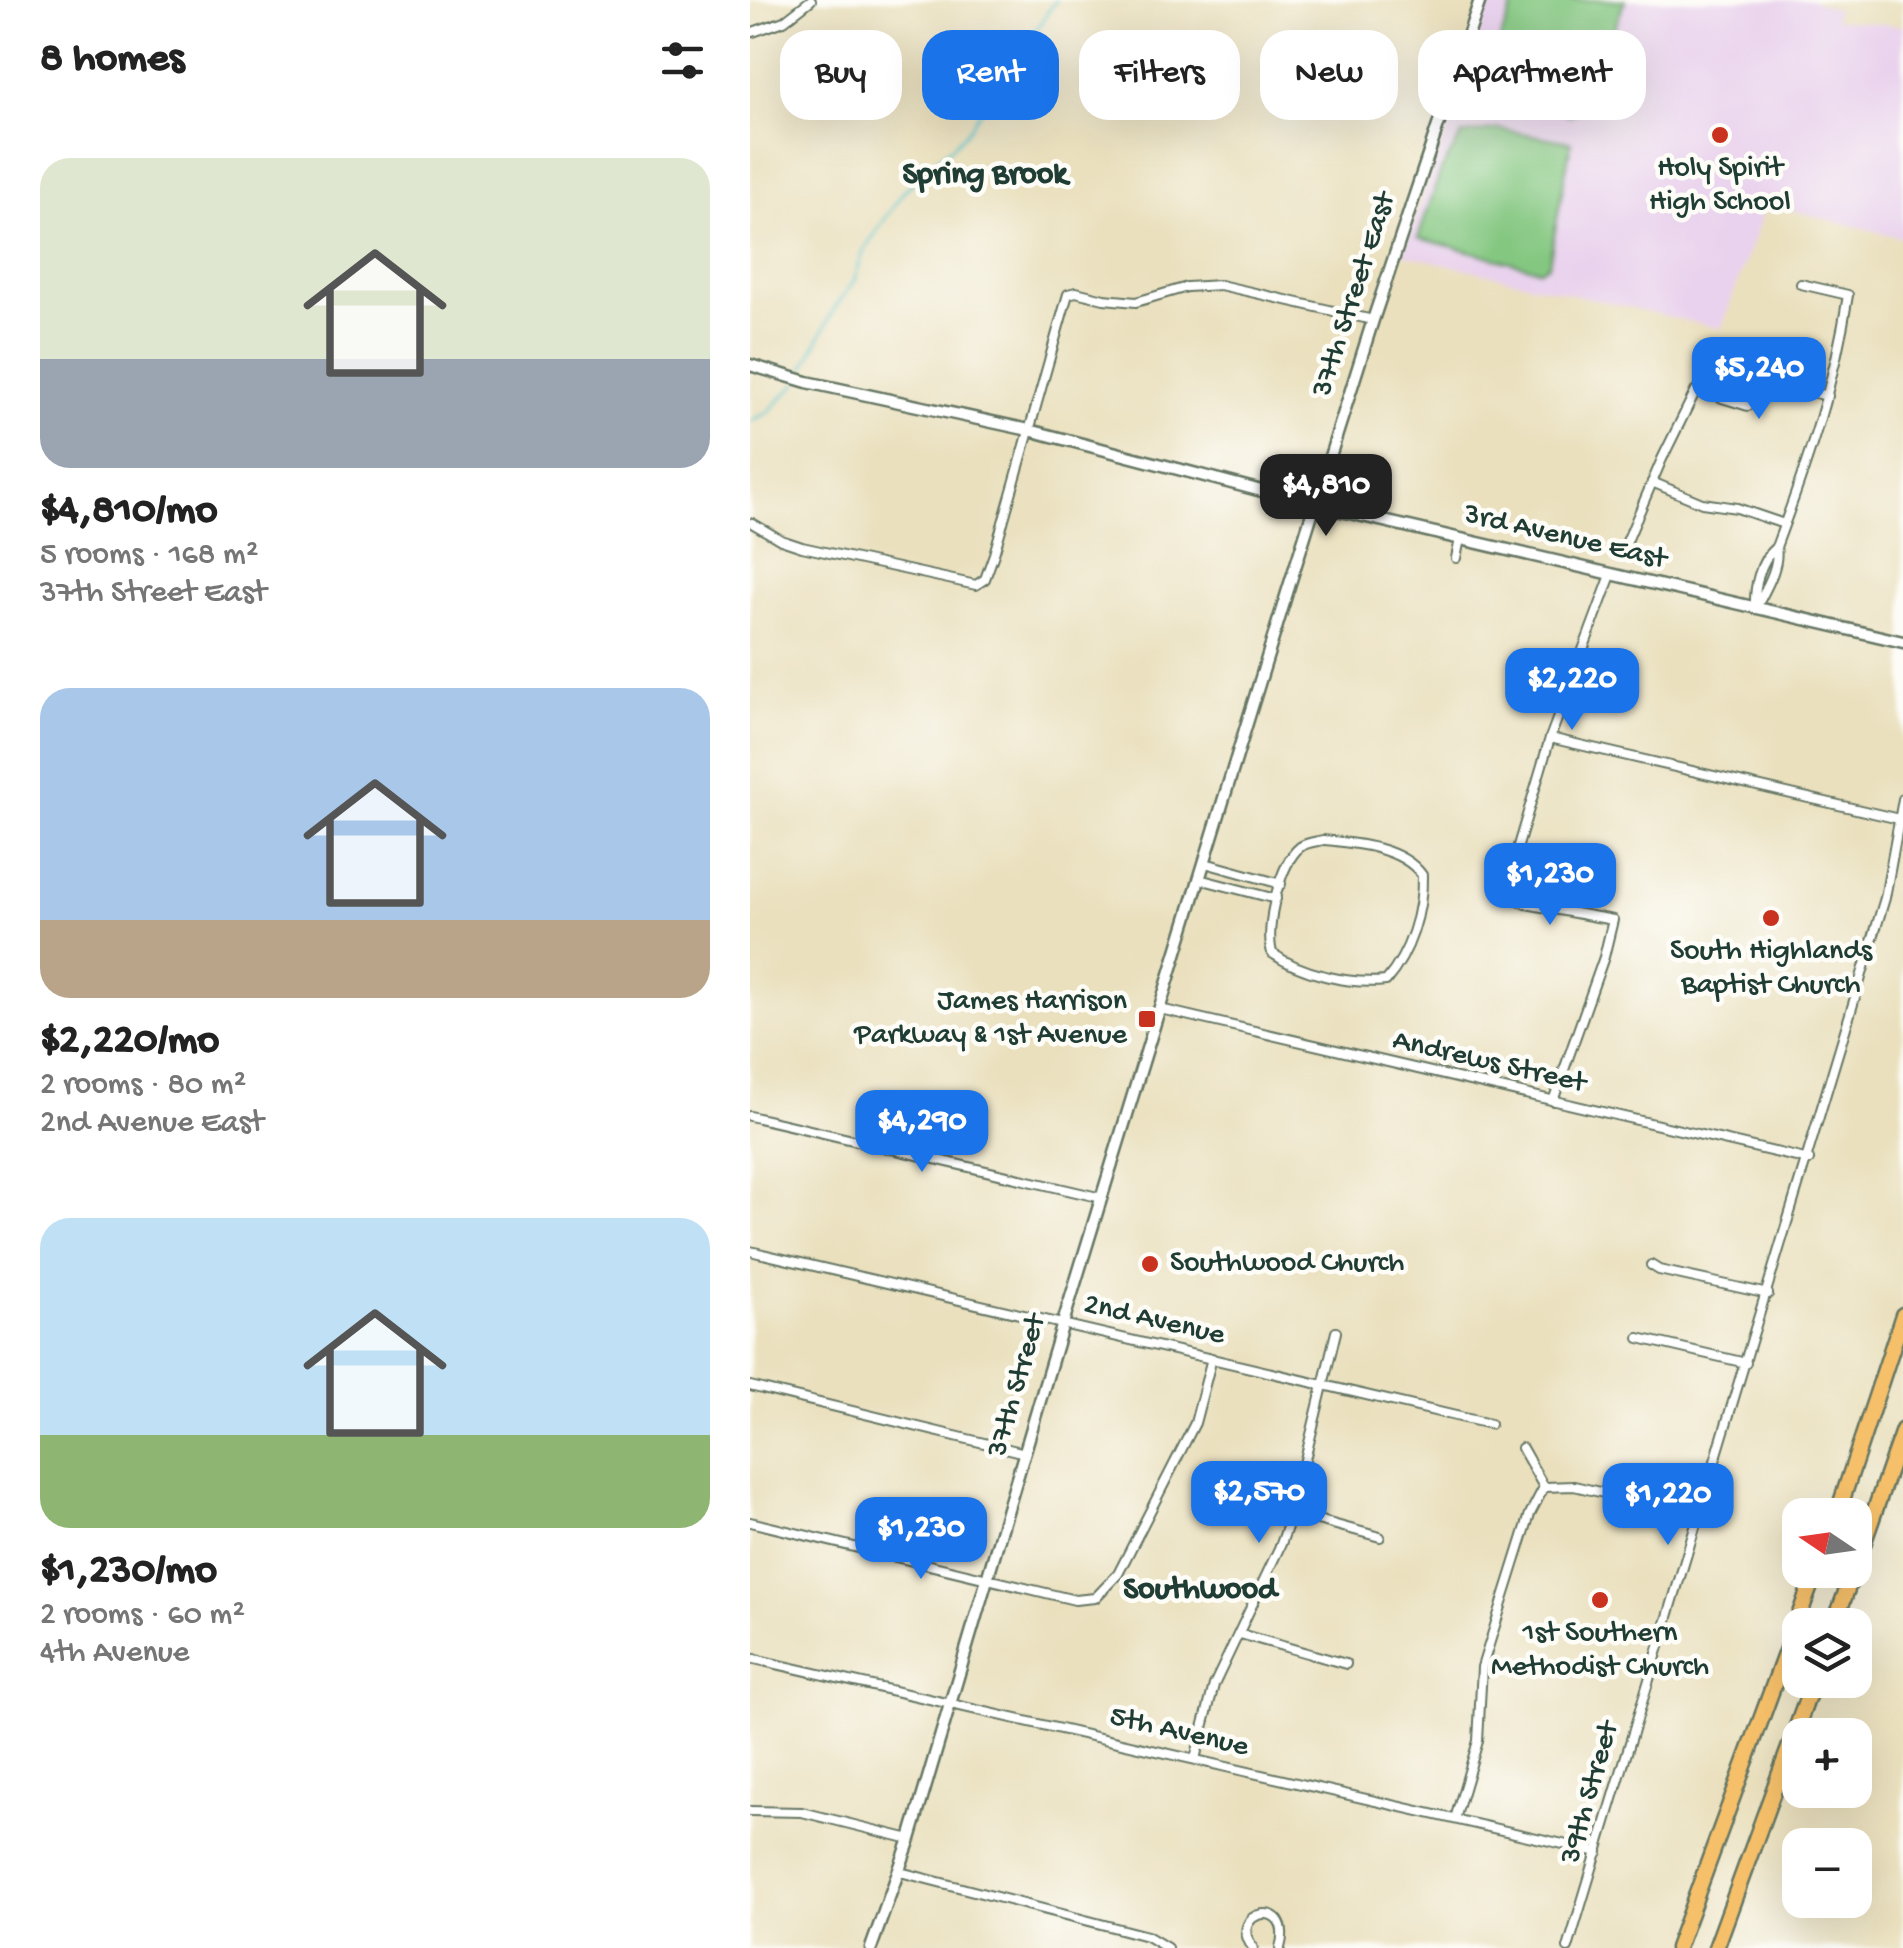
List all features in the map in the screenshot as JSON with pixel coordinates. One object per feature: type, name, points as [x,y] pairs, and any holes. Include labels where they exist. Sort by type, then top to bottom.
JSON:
[{"type":"highway","points":[[1842,1498],[1903,1315]]},
{"type":"highway","points":[[1872,1518],[1903,1430]]},
{"type":"highway","points":[[1678,1948],[1809,1588]]},
{"type":"highway","points":[[1716,1948],[1807,1698]]},
{"type":"street","points":[[750,33],[784,21],[811,0]]},
{"type":"street","name":"37th Street East","points":[[1160,1009],[1373,320],[1480,0]]},
{"type":"street","points":[[752,523],[781,540],[802,546],[976,585],[985,579],[994,554],[1068,294],[1136,302],[1187,287],[1220,284],[1373,320]]},
{"type":"street","points":[[1755,609],[1758,579],[1770,551],[1776,547],[1828,396],[1848,295],[1801,284]]},
{"type":"street","name":"3rd Avenue East","points":[[750,365],[807,382],[1030,430],[1316,505],[1903,642]]},
{"type":"street","points":[[1622,553],[1696,390],[1748,406],[1780,385],[1828,396]]},
{"type":"street","points":[[1652,482],[1702,504],[1736,508],[1784,524]]},
{"type":"street","points":[[1456,558],[1460,539]]},
{"type":"street","points":[[1553,1102],[1604,956],[1612,920],[1516,900],[1510,893],[1509,872],[1550,738],[1611,574]]},
{"type":"street","points":[[1550,738],[1899,818]]},
{"type":"street","name":"39th Street","points":[[1568,1948],[1886,898],[1903,799]]},
{"type":"street","points":[[1323,840],[1405,858],[1422,875],[1423,895],[1398,966],[1386,981],[1364,983],[1289,965],[1272,953],[1268,930],[1276,899],[1289,860],[1305,844],[1323,840]]},
{"type":"street","points":[[1205,863],[1281,884]]},
{"type":"street","points":[[1200,879],[1276,899]]},
{"type":"street","name":"Andrews Street","points":[[1160,1009],[1808,1160]]},
{"type":"street","name":"37th Street","points":[[871,1948],[910,1840],[1160,1009]]},
{"type":"street","points":[[750,1116],[1102,1198]]},
{"type":"street","name":"2nd Avenue","points":[[750,1251],[1490,1424]]},
{"type":"street","points":[[1651,1265],[1768,1294]]},
{"type":"street","points":[[1194,1760],[1214,1685],[1292,1513],[1336,1332]]},
{"type":"street","points":[[1638,1338],[1746,1363]]},
{"type":"street","points":[[750,1522],[1075,1600],[1095,1598],[1118,1574],[1195,1423],[1212,1358]]},
{"type":"street","points":[[750,1386],[1025,1452]]},
{"type":"street","points":[[1522,1448],[1544,1488]]},
{"type":"street","points":[[1544,1488],[1574,1486],[1698,1515]]},
{"type":"street","points":[[1455,1819],[1478,1741],[1482,1668],[1530,1514],[1544,1488]]},
{"type":"street","points":[[1292,1513],[1380,1537]]},
{"type":"street","points":[[1240,1634],[1346,1664]]},
{"type":"street","name":"5th Avenue","points":[[750,1658],[1598,1852]]},
{"type":"street","points":[[750,1812],[802,1812],[910,1840]]},
{"type":"street","points":[[900,1872],[1126,1930],[1157,1940],[1166,1948]]},
{"type":"street","points":[[1253,1948],[1246,1939],[1251,1918],[1272,1914],[1283,1930],[1280,1948]]},
{"type":"shaded area","points":[[1490,0],[1811,0],[1837,10],[1834,19],[1903,26],[1903,238],[1766,204],[1721,329],[1403,254],[1449,120],[1646,120],[1646,30],[1480,30]]},
{"type":"green space","points":[[1515,0],[1625,0],[1614,30],[1504,30]]},
{"type":"green space","points":[[1499,129],[1571,142],[1549,264],[1541,270],[1418,238],[1441,170],[1462,135]]},
{"type":"waterway","points":[[800,376],[834,309],[854,281],[864,250],[904,191],[965,134],[1056,0]]},
{"type":"waterway","points":[[750,421],[767,413],[797,383]]},
{"type":"place","name":"Holy Spirit High School","points":[[1720,135]]},
{"type":"place","name":"South Highlands Baptist Church","points":[[1771,918]]},
{"type":"place","name":"James Harrison Parkway & 1st Avenue","points":[[1147,1019]]},
{"type":"place","name":"Southwood Church","points":[[1150,1264]]},
{"type":"place","name":"1st Southern Methodist Church","points":[[1600,1600]]},
{"type":"district","name":"Spring Brook","points":[[985,176]]},
{"type":"district","name":"Southwood","points":[[1200,1591]]}]
